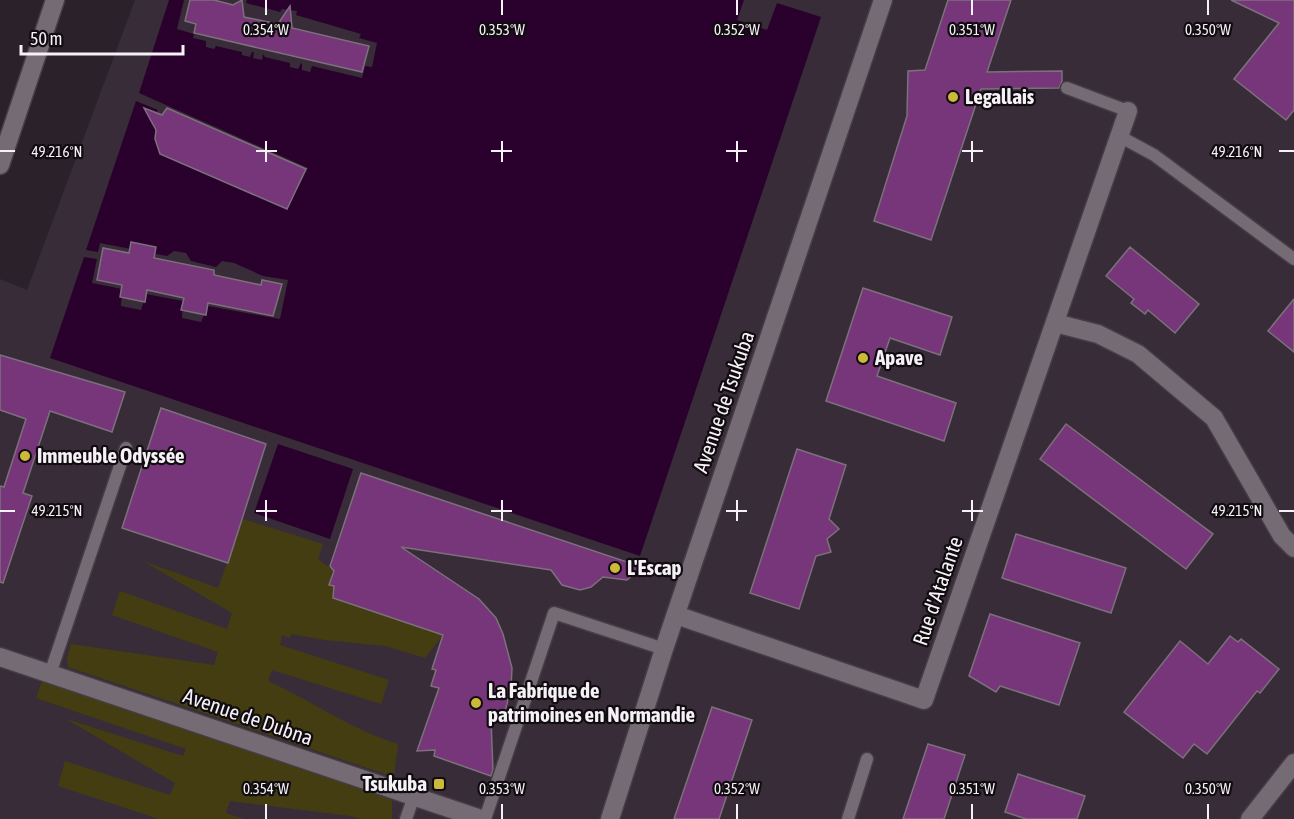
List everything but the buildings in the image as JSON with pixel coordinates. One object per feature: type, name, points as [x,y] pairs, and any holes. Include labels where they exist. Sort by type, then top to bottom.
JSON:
[{"type":"street","points":[[0,165],[55,0]]},
{"type":"street","name":"Avenue de Tsukuba","points":[[610,819],[664,649],[883,0]]},
{"type":"street","name":"Rue d'Atalante","points":[[676,615],[924,700],[1128,111]]},
{"type":"street","points":[[1055,323],[1098,334],[1137,354],[1214,418],[1282,536],[1294,548]]},
{"type":"street","name":"Avenue de Dubna","points":[[0,657],[481,819]]},
{"type":"street","points":[[1250,819],[1294,763]]},
{"type":"lane","points":[[1067,88],[1128,111]]},
{"type":"lane","points":[[1119,136],[1154,155],[1294,259]]},
{"type":"lane","points":[[50,674],[126,448]]},
{"type":"lane","points":[[485,819],[554,613],[664,649]]},
{"type":"lane","points":[[848,819],[867,759]]},
{"type":"lane","points":[[406,819],[414,796]]},
{"type":"shaded area","points":[[135,0],[1294,0],[1294,819],[0,819],[0,279],[27,290]]},
{"type":"shaded area","points":[[169,0],[184,0],[177,29],[194,34],[193,38],[206,41],[206,47],[214,49],[216,46],[242,52],[242,55],[250,57],[254,52],[253,58],[262,60],[263,54],[265,57],[290,63],[290,67],[298,69],[301,63],[302,70],[310,72],[312,66],[362,78],[365,66],[372,67],[377,43],[359,38],[361,34],[296,15],[297,11],[282,9],[280,12],[246,3],[247,0],[744,0],[737,20],[767,30],[777,3],[821,17],[640,556],[50,358],[84,257],[97,259],[92,283],[122,289],[121,306],[141,310],[146,294],[183,301],[182,318],[201,322],[208,306],[280,319],[288,280],[263,276],[234,263],[222,261],[216,267],[191,261],[186,253],[174,251],[167,256],[100,243],[98,252],[86,250],[136,101],[158,110],[155,139],[161,154],[287,209],[308,168],[139,93]]},
{"type":"shaded area","points":[[278,444],[353,469],[330,539],[254,513]]},
{"type":"shaded area","points":[[243,519],[323,544],[318,559],[334,571],[329,584],[334,586],[334,598],[443,635],[425,658],[385,646],[291,634],[290,638],[282,635],[280,645],[389,680],[381,704],[272,670],[268,681],[364,731],[398,744],[394,777],[68,667],[67,657],[71,644],[214,665],[218,652],[112,615],[120,591],[227,629],[232,613],[143,561],[218,588]]},
{"type":"shaded area","points":[[42,681],[392,800],[392,819],[360,819],[230,801],[226,813],[244,819],[159,819],[58,786],[65,761],[170,795],[175,783],[66,719],[183,756],[186,749],[36,698]]},
{"type":"place","name":"Legallais","points":[[953,97]]},
{"type":"place","name":"Apave","points":[[863,358]]},
{"type":"place","name":"Immeuble Odyssée","points":[[25,456]]},
{"type":"place","name":"L'Escap","points":[[615,568]]},
{"type":"place","name":"La Fabrique de patrimoines en Normandie","points":[[476,703]]},
{"type":"place","name":"Tsukuba","points":[[439,784]]}]
